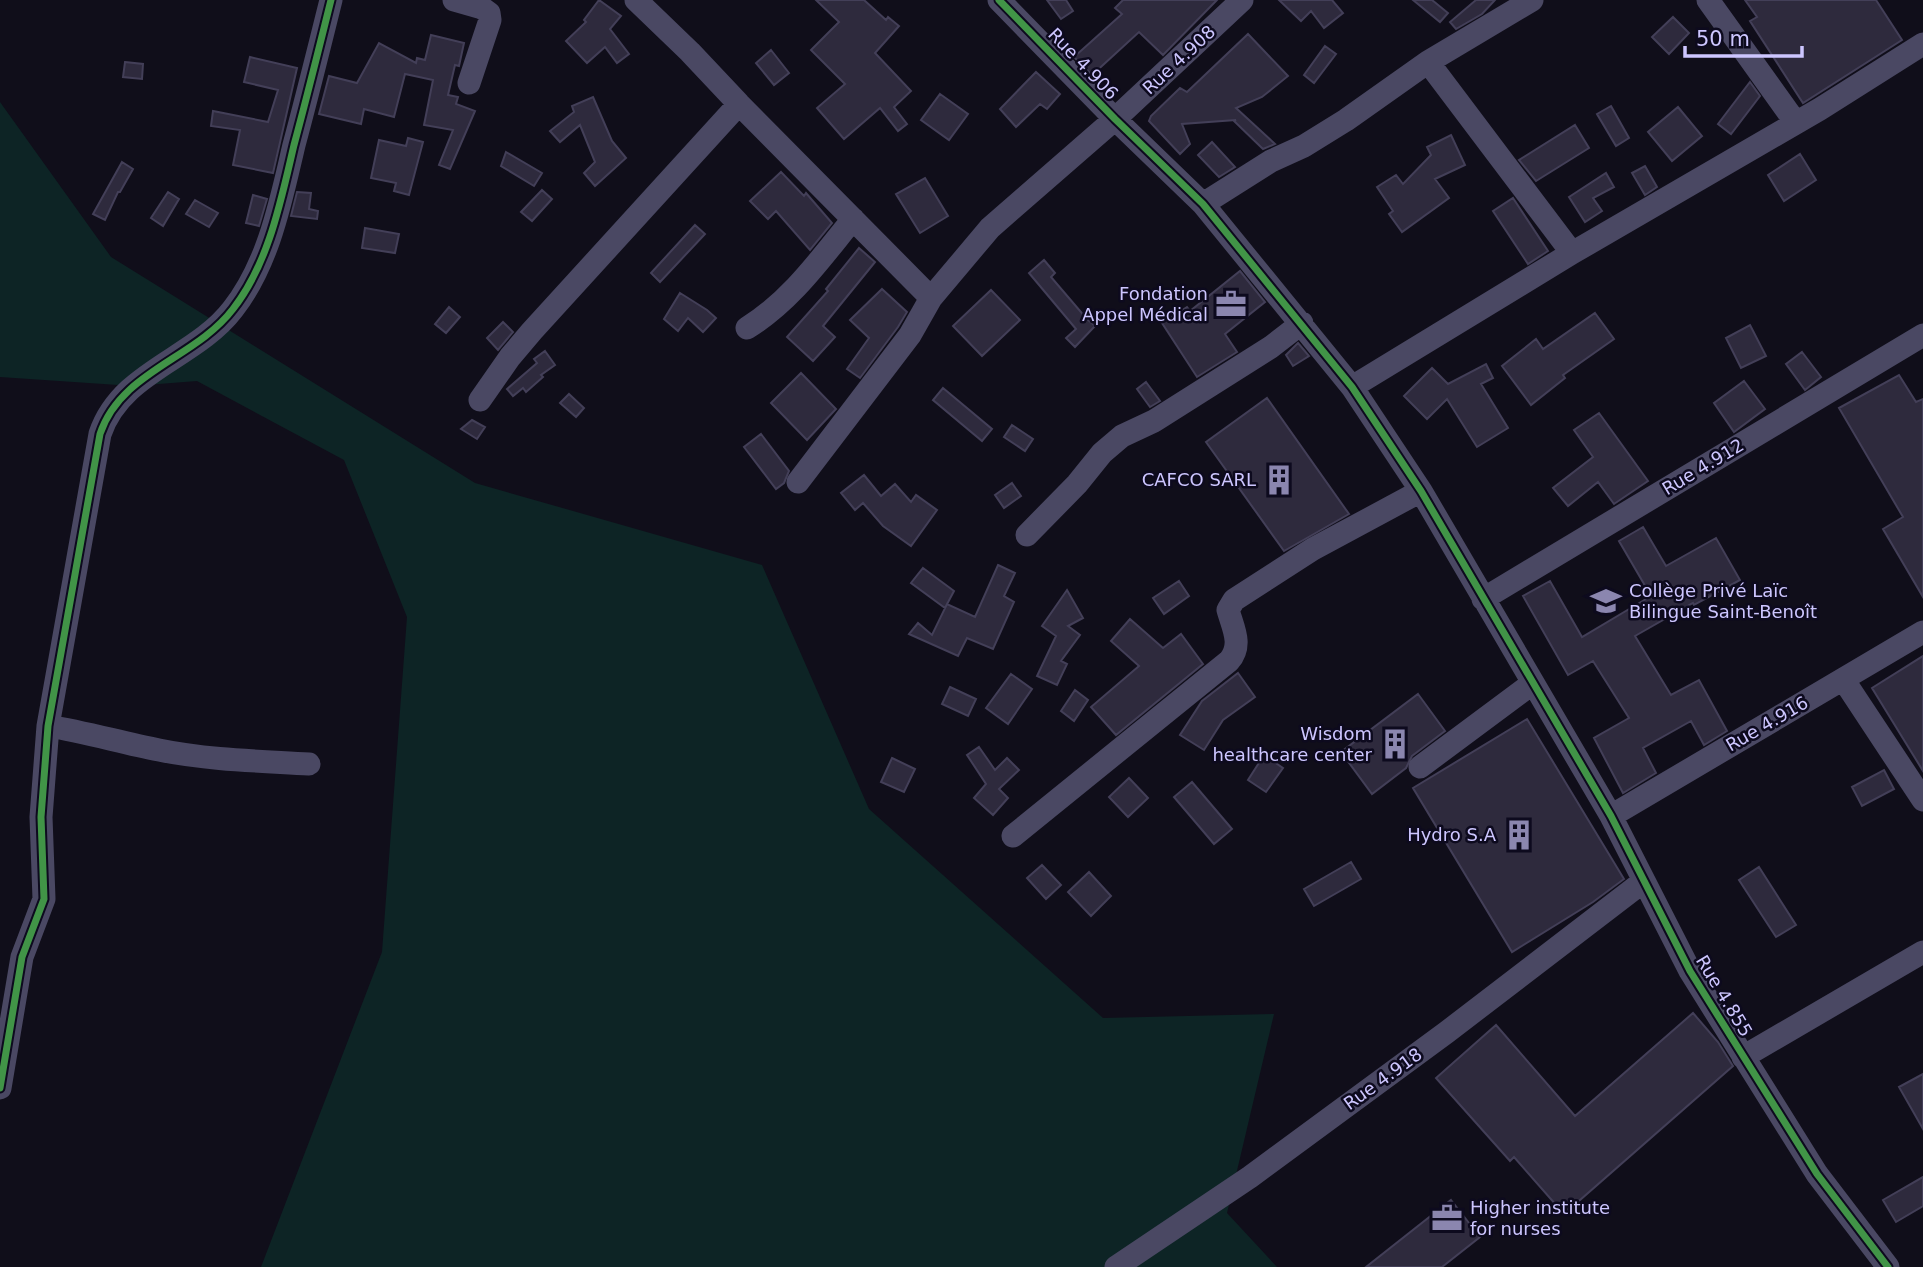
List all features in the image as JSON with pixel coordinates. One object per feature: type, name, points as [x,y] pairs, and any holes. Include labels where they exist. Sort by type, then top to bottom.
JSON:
[{"type":"street","points":[[0,1087],[22,957],[44,899],[41,817],[48,726],[94,463],[106,416],[117,400],[132,386],[216,329],[235,307],[258,266],[284,186],[331,0]]},
{"type":"street","points":[[454,0],[482,8],[489,13],[491,20],[469,83]]},
{"type":"street","points":[[636,0],[930,298]]},
{"type":"street","name":"Rue 4.906","points":[[999,0],[1115,119],[1203,204],[1352,387]]},
{"type":"street","name":"Rue 4.908","points":[[798,482],[910,335],[930,298],[990,228],[1115,119],[1242,0]]},
{"type":"street","points":[[1203,204],[1271,161],[1304,146],[1346,120],[1428,62],[1532,0]]},
{"type":"street","points":[[1708,0],[1796,123]]},
{"type":"street","points":[[1352,387],[1573,253],[1796,123],[1923,44]]},
{"type":"street","points":[[1428,62],[1573,253]]},
{"type":"street","points":[[480,400],[532,331],[738,104]]},
{"type":"street","points":[[747,328],[766,316],[788,296],[853,219]]},
{"type":"street","points":[[1027,535],[1077,484],[1102,453],[1122,436],[1154,421],[1271,347],[1302,323]]},
{"type":"street","name":"Rue 4.912","points":[[1483,599],[1923,335]]},
{"type":"street","name":"Rue 4.855","points":[[1352,387],[1421,491],[1611,816],[1690,971],[1817,1174],[1888,1267]]},
{"type":"street","points":[[1013,836],[1229,661],[1236,653],[1238,645],[1228,610],[1234,600],[1313,549],[1421,491]]},
{"type":"street","name":"Rue 4.916","points":[[1611,816],[1923,632]]},
{"type":"street","points":[[1843,679],[1923,800]]},
{"type":"street","points":[[1420,767],[1533,683]]},
{"type":"street","points":[[48,726],[95,734],[159,751],[309,764]]},
{"type":"street","name":"Rue 4.918","points":[[1116,1267],[1261,1169],[1447,1032],[1644,881]]},
{"type":"street","points":[[1743,1057],[1923,952]]},
{"type":"green space","points":[[0,102],[111,257],[475,483],[762,565],[869,809],[1103,1018],[1274,1014],[1227,1213],[1277,1267],[261,1267],[382,952],[407,617],[344,460],[197,381],[133,386],[0,377]]},
{"type":"building","points":[[599,0],[621,16],[610,29],[629,54],[617,63],[605,47],[587,63],[566,41],[586,22],[584,20]]},
{"type":"building","points":[[816,0],[864,0],[886,20],[888,17],[899,26],[875,53],[911,91],[894,107],[907,124],[898,131],[880,108],[844,139],[817,108],[845,84],[811,50],[839,22]]},
{"type":"building","points":[[1047,0],[1066,0],[1073,11],[1061,19]]},
{"type":"building","points":[[1123,0],[1217,0],[1163,55],[1139,32],[1092,75],[1074,57],[1122,14],[1115,8]]},
{"type":"building","points":[[1279,0],[1332,0],[1343,13],[1324,28],[1311,11],[1301,21]]},
{"type":"building","points":[[1413,0],[1432,0],[1448,13],[1440,22]]},
{"type":"building","points":[[1476,0],[1495,0],[1482,14],[1456,29],[1450,22]]},
{"type":"building","points":[[1745,0],[1876,0],[1902,40],[1803,103],[1750,21],[1757,17]]},
{"type":"building","points":[[1673,17],[1689,33],[1669,54],[1652,37]]},
{"type":"building","points":[[1248,34],[1288,76],[1262,97],[1236,108],[1275,144],[1263,149],[1234,121],[1236,120],[1182,124],[1190,144],[1180,154],[1149,121],[1151,116],[1180,88],[1187,92]]},
{"type":"building","points":[[431,35],[464,43],[459,66],[455,65],[448,95],[458,97],[456,104],[475,111],[450,169],[439,165],[453,130],[424,125],[433,80],[405,74],[394,117],[364,109],[361,124],[319,114],[329,76],[357,83],[379,43],[416,63],[417,58],[425,60]]},
{"type":"building","points":[[1325,46],[1336,54],[1314,83],[1304,75]]},
{"type":"building","points":[[771,50],[789,73],[774,85],[756,63]]},
{"type":"building","points":[[250,57],[297,68],[273,173],[233,165],[240,130],[211,126],[213,111],[268,122],[278,90],[244,82]]},
{"type":"building","points":[[125,62],[143,64],[142,79],[123,77]]},
{"type":"building","points":[[1036,72],[1060,94],[1047,109],[1040,104],[1016,127],[1000,109]]},
{"type":"building","points":[[1750,82],[1760,96],[1731,134],[1718,124]]},
{"type":"building","points":[[940,94],[968,114],[949,140],[921,120]]},
{"type":"building","points":[[593,97],[612,141],[626,158],[595,186],[584,173],[595,162],[580,125],[560,142],[550,131],[574,112],[572,106]]},
{"type":"building","points":[[1611,106],[1629,138],[1616,146],[1597,114]]},
{"type":"building","points":[[1678,107],[1702,136],[1672,161],[1648,132]]},
{"type":"building","points":[[1575,125],[1589,148],[1536,181],[1519,160]]},
{"type":"building","points":[[1451,135],[1465,165],[1435,179],[1449,198],[1402,232],[1389,214],[1393,211],[1377,187],[1396,175],[1403,184],[1431,155],[1427,147]]},
{"type":"building","points":[[408,138],[423,142],[409,195],[394,191],[396,183],[371,178],[379,140],[406,146]]},
{"type":"building","points":[[1212,142],[1235,167],[1219,177],[1198,155]]},
{"type":"building","points":[[506,152],[542,173],[534,186],[501,166]]},
{"type":"building","points":[[1800,154],[1816,180],[1784,201],[1768,175]]},
{"type":"building","points":[[122,162],[133,169],[105,220],[93,214]]},
{"type":"building","points":[[1645,166],[1657,187],[1645,195],[1632,173]]},
{"type":"building","points":[[781,172],[804,196],[806,193],[832,223],[810,250],[776,211],[768,219],[750,201]]},
{"type":"building","points":[[1606,173],[1614,187],[1593,198],[1602,211],[1585,222],[1569,197]]},
{"type":"building","points":[[925,178],[948,216],[920,233],[896,194]]},
{"type":"building","points":[[542,190],[552,199],[532,221],[521,212]]},
{"type":"building","points":[[168,192],[179,199],[163,226],[151,218]]},
{"type":"building","points":[[297,192],[311,193],[309,209],[318,211],[317,219],[291,216]]},
{"type":"building","points":[[253,195],[267,199],[259,226],[246,223]]},
{"type":"building","points":[[1513,198],[1548,251],[1528,264],[1493,211]]},
{"type":"building","points":[[195,200],[218,213],[209,227],[186,214]]},
{"type":"building","points":[[695,225],[705,234],[660,282],[651,273]]},
{"type":"building","points":[[365,228],[399,234],[395,253],[362,248]]},
{"type":"building","points":[[859,248],[875,262],[823,326],[835,337],[813,361],[787,337],[828,291],[826,289]]},
{"type":"building","points":[[1044,260],[1055,273],[1051,277],[1095,326],[1075,347],[1066,338],[1076,329],[1029,273]]},
{"type":"building","points":[[1240,271],[1265,302],[1225,334],[1237,352],[1197,377],[1162,323],[1187,307],[1190,311]]},
{"type":"building","points":[[882,289],[907,312],[860,378],[847,369],[869,338],[850,320]]},
{"type":"building","points":[[991,290],[1020,320],[982,356],[953,326]]},
{"type":"building","points":[[680,293],[716,318],[703,332],[688,318],[678,331],[664,319]]},
{"type":"building","points":[[449,307],[460,317],[446,333],[435,324]]},
{"type":"building","points":[[1595,313],[1614,339],[1563,375],[1565,378],[1531,405],[1502,366],[1536,339],[1543,349]]},
{"type":"building","points":[[503,322],[513,332],[498,350],[487,338]]},
{"type":"building","points":[[1750,325],[1766,356],[1741,368],[1726,338]]},
{"type":"building","points":[[1298,343],[1309,356],[1293,366],[1286,355]]},
{"type":"building","points":[[545,351],[555,365],[541,375],[543,377],[526,392],[523,388],[513,396],[507,389],[537,363],[534,359]]},
{"type":"building","points":[[1802,352],[1821,377],[1805,390],[1786,364]]},
{"type":"building","points":[[1486,364],[1493,378],[1481,384],[1508,428],[1477,447],[1447,399],[1427,419],[1404,396],[1432,368],[1448,384]]},
{"type":"building","points":[[801,373],[836,409],[807,440],[771,403]]},
{"type":"building","points":[[1899,375],[1916,402],[1923,399],[1923,597],[1883,529],[1903,517],[1839,408]]},
{"type":"building","points":[[1744,381],[1765,409],[1734,432],[1714,403]]},
{"type":"building","points":[[1146,382],[1160,401],[1150,407],[1137,389]]},
{"type":"building","points":[[943,388],[992,429],[982,441],[933,400]]},
{"type":"building","points":[[569,394],[584,408],[576,417],[560,403]]},
{"type":"building","name":"CAFCO SARL","points":[[1267,398],[1349,514],[1284,551],[1206,442]]},
{"type":"building","points":[[1599,413],[1648,481],[1614,504],[1598,482],[1568,506],[1553,488],[1593,457],[1574,430]]},
{"type":"building","points":[[472,420],[485,427],[477,439],[461,429]]},
{"type":"building","points":[[1012,425],[1033,439],[1025,451],[1004,437]]},
{"type":"building","points":[[761,434],[789,471],[784,483],[776,489],[744,447]]},
{"type":"building","points":[[864,475],[881,496],[895,484],[911,502],[916,495],[937,510],[911,546],[883,526],[863,503],[855,510],[841,493]]},
{"type":"building","points":[[1012,483],[1021,496],[1004,508],[995,495]]},
{"type":"building","points":[[1643,527],[1666,566],[1716,538],[1740,580],[1635,636],[1671,695],[1699,680],[1727,731],[1704,745],[1691,721],[1643,748],[1656,773],[1623,793],[1594,738],[1629,718],[1593,661],[1568,675],[1523,596],[1550,581],[1582,637],[1651,596],[1619,541]]},
{"type":"building","points":[[998,565],[1015,573],[1004,596],[1014,602],[993,649],[967,638],[958,656],[909,634],[918,623],[932,635],[947,604],[975,617]]},
{"type":"building","points":[[923,568],[954,591],[945,608],[911,583]]},
{"type":"building","points":[[1179,581],[1189,596],[1164,614],[1153,598]]},
{"type":"building","points":[[1067,590],[1083,618],[1068,626],[1080,635],[1061,661],[1067,664],[1057,685],[1037,676],[1056,636],[1042,626]]},
{"type":"building","points":[[1130,619],[1163,648],[1181,634],[1203,664],[1116,735],[1091,707],[1139,666],[1111,641]]},
{"type":"building","points":[[1923,656],[1923,771],[1872,688]]},
{"type":"building","points":[[1238,673],[1255,697],[1223,720],[1204,750],[1180,735],[1202,701]]},
{"type":"building","points":[[1011,674],[1032,689],[1008,724],[986,708]]},
{"type":"building","points":[[950,687],[976,699],[968,716],[942,704]]},
{"type":"building","points":[[1075,690],[1088,700],[1074,721],[1061,711]]},
{"type":"building","name":"Wisdom healthcare center","points":[[1418,694],[1445,731],[1412,756],[1406,768],[1372,794],[1341,752]]},
{"type":"building","name":"Hydro S.A","points":[[1527,719],[1624,879],[1593,902],[1512,952],[1413,788]]},
{"type":"building","points":[[979,747],[995,770],[1007,758],[1019,770],[999,789],[1008,798],[993,815],[974,798],[986,784],[967,755]]},
{"type":"building","points":[[1264,755],[1283,768],[1266,792],[1248,780]]},
{"type":"building","points":[[892,758],[915,769],[904,792],[881,782]]},
{"type":"building","points":[[1884,770],[1894,789],[1862,806],[1852,787]]},
{"type":"building","points":[[1129,778],[1148,798],[1128,817],[1109,797]]},
{"type":"building","points":[[1192,782],[1232,829],[1214,844],[1174,797]]},
{"type":"building","points":[[1351,862],[1361,879],[1314,906],[1304,889]]},
{"type":"building","points":[[1042,865],[1061,885],[1046,899],[1027,878]]},
{"type":"building","points":[[1759,867],[1796,925],[1776,937],[1739,880]]},
{"type":"building","points":[[1089,872],[1111,896],[1091,916],[1068,892]]},
{"type":"building","points":[[1693,1013],[1718,1042],[1733,1066],[1564,1214],[1514,1157],[1510,1161],[1436,1078],[1496,1025],[1575,1116]]},
{"type":"building","points":[[1923,1074],[1923,1129],[1899,1087]]},
{"type":"building","points":[[1923,1177],[1923,1206],[1896,1222],[1883,1200]]},
{"type":"building","name":"Higher institute for nurses","points":[[1451,1200],[1480,1237],[1442,1267],[1366,1267]]},
{"type":"cycle path","points":[[0,1088],[22,957],[44,899],[41,817],[48,726],[100,434],[110,413],[124,395],[217,326],[233,309],[256,272],[278,209],[331,0]]},
{"type":"cycle path","points":[[999,0],[1115,119],[1203,204],[1352,387],[1421,491],[1611,816],[1690,971],[1817,1174],[1888,1267]]},
{"type":"place","name":"Fondation Appel Médical","points":[[1231,304]]},
{"type":"place","name":"CAFCO SARL","points":[[1279,480]]},
{"type":"place","name":"Collège Privé Laïc Bilingue Saint-Benoît","points":[[1606,601]]},
{"type":"place","name":"Wisdom healthcare center","points":[[1395,744]]},
{"type":"place","name":"Hydro S.A","points":[[1519,835]]},
{"type":"place","name":"Higher institute for nurses","points":[[1447,1218]]}]
